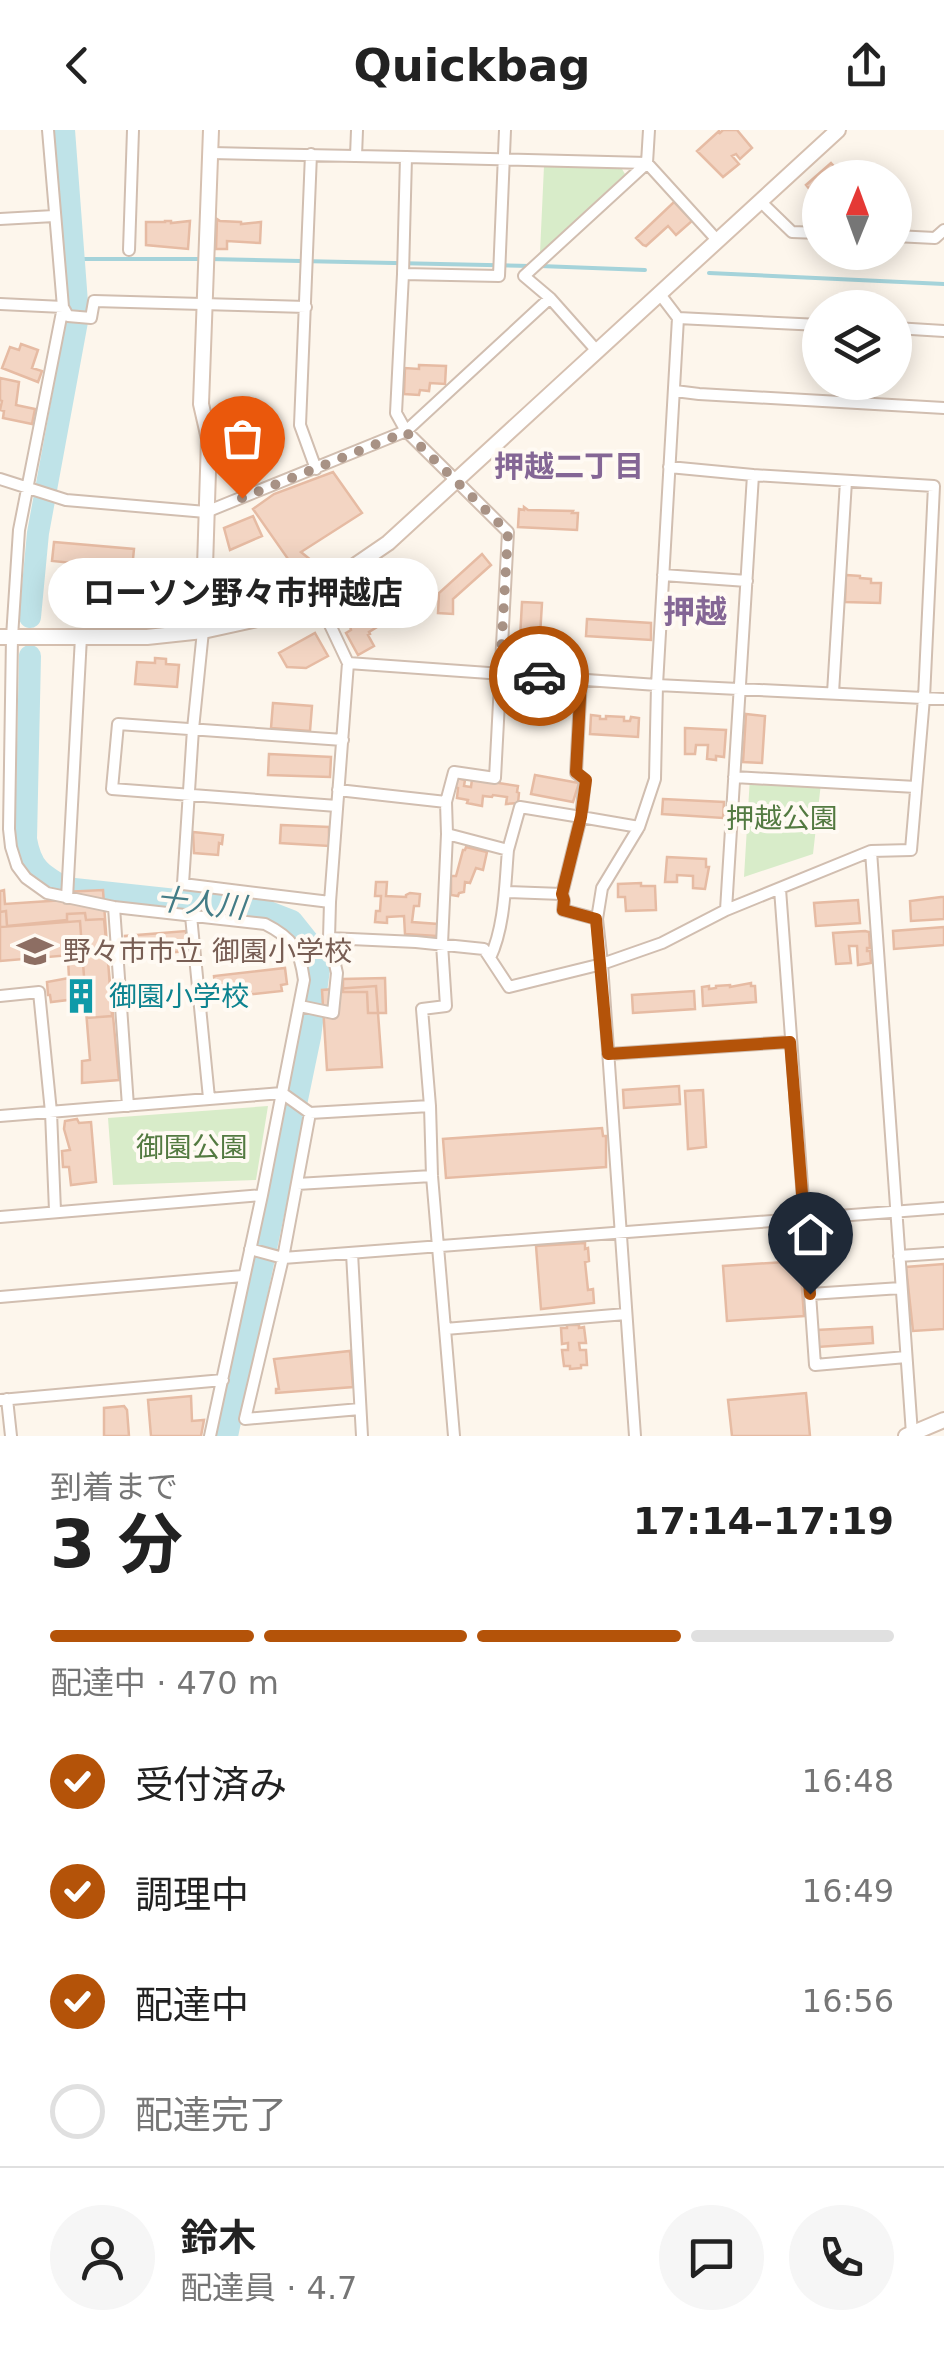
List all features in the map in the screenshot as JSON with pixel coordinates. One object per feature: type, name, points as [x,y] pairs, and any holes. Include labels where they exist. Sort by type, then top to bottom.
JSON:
[{"type":"street","points":[[48,130],[65,311],[31,489],[19,530],[6,637],[5,790],[10,847],[16,866],[47,893],[67,894],[114,907],[265,924],[285,934],[301,957],[304,980],[303,1007],[285,1095],[210,1436]]},
{"type":"street","points":[[129,250],[133,130]]},
{"type":"street","points":[[212,130],[202,404],[209,439],[203,631],[192,729],[184,884],[330,902]]},
{"type":"street","points":[[356,156],[357,130]]},
{"type":"street","points":[[499,269],[505,130]]},
{"type":"street","points":[[527,274],[647,163],[649,130]]},
{"type":"street","points":[[6,637],[146,637],[203,631],[257,618],[314,593],[388,543],[838,130]]},
{"type":"street","points":[[211,153],[647,163],[717,240]]},
{"type":"street","points":[[311,154],[300,426],[316,469]]},
{"type":"street","points":[[406,157],[396,413],[406,432],[508,532],[495,778],[454,772],[446,802],[442,944],[446,1006],[422,1008],[454,1436]]},
{"type":"street","points":[[760,201],[792,232],[802,232]]},
{"type":"street","points":[[0,219],[54,216]]},
{"type":"street","points":[[912,237],[935,238],[944,230]]},
{"type":"street","points":[[403,267],[499,269],[527,274],[597,350]]},
{"type":"street","points":[[635,1436],[596,919],[602,888],[639,827],[655,779],[678,318],[659,293]]},
{"type":"street","points":[[0,479],[66,500],[206,512],[406,432],[550,298]]},
{"type":"street","points":[[0,304],[91,318],[94,301],[306,308]]},
{"type":"street","points":[[678,318],[802,323]]},
{"type":"street","points":[[912,329],[944,331]]},
{"type":"street","points":[[675,391],[944,408]]},
{"type":"street","points":[[329,938],[484,948],[509,987],[602,964],[662,943],[726,910],[872,851],[911,850],[924,698],[934,486],[669,467]]},
{"type":"street","points":[[726,910],[753,475]]},
{"type":"street","points":[[833,693],[846,480]]},
{"type":"street","points":[[663,574],[747,580]]},
{"type":"street","points":[[303,1007],[332,1014],[337,973],[329,938],[330,902],[348,663],[314,593]]},
{"type":"street","points":[[67,894],[81,637]]},
{"type":"street","points":[[348,663],[657,685],[944,699]]},
{"type":"street","points":[[581,680],[576,772],[586,780],[562,894],[563,910],[596,919]]},
{"type":"street","points":[[337,806],[112,789],[118,724],[344,740]]},
{"type":"street","points":[[734,777],[916,787]]},
{"type":"street","points":[[338,790],[446,802]]},
{"type":"street","points":[[490,958],[496,947],[508,850],[520,807],[639,827]]},
{"type":"street","points":[[447,834],[508,850]]},
{"type":"street","points":[[872,851],[910,1435],[944,1420]]},
{"type":"street","points":[[0,866],[16,866]]},
{"type":"street","points":[[780,890],[815,1364],[906,1357]]},
{"type":"street","points":[[505,892],[562,894]]},
{"type":"street","points":[[114,907],[128,1106]]},
{"type":"street","points":[[191,916],[210,1098]]},
{"type":"street","points":[[0,996],[40,992],[55,1211]]},
{"type":"street","points":[[608,1054],[790,1042]]},
{"type":"street","points":[[0,1116],[285,1095],[308,1111],[430,1106]]},
{"type":"street","points":[[308,1111],[296,1184],[244,1419],[360,1409]]},
{"type":"street","points":[[296,1184],[432,1176]]},
{"type":"street","points":[[0,1217],[262,1195]]},
{"type":"street","points":[[253,1250],[278,1256],[352,1253],[944,1208]]},
{"type":"street","points":[[352,1253],[362,1436]]},
{"type":"street","points":[[899,1256],[944,1254]]},
{"type":"street","points":[[0,1297],[243,1276]]},
{"type":"street","points":[[810,1294],[901,1288]]},
{"type":"street","points":[[445,1329],[626,1314]]},
{"type":"street","points":[[11,1436],[4,1400],[223,1380]]},
{"type":"green space","points":[[544,166],[622,169],[625,174],[540,253]]},
{"type":"green space","name":"押越公園","points":[[750,777],[821,783],[813,854],[744,877]]},
{"type":"green space","name":"御園公園","points":[[268,1106],[256,1180],[113,1185],[108,1118]]},
{"type":"building","points":[[723,130],[737,130],[752,148],[740,159],[736,154],[732,156],[739,164],[723,177],[697,151]]},
{"type":"building","points":[[674,202],[692,221],[676,235],[668,226],[643,245],[636,238]]},
{"type":"building","points":[[217,219],[241,224],[261,222],[260,243],[227,241],[227,249],[216,249]]},
{"type":"building","points":[[190,221],[188,249],[146,245],[146,222]]},
{"type":"building","points":[[21,344],[38,350],[32,368],[42,371],[38,382],[2,368],[10,347],[19,350]]},
{"type":"building","points":[[419,365],[446,366],[445,384],[430,383],[429,391],[420,390],[419,395],[404,394],[405,368],[419,369]]},
{"type":"building","points":[[0,378],[19,382],[16,405],[35,409],[32,424],[3,418]]},
{"type":"building","points":[[333,472],[362,513],[301,552],[312,561],[295,569],[253,509],[274,494]]},
{"type":"building","points":[[519,509],[578,513],[577,530],[518,527]]},
{"type":"building","points":[[253,516],[262,536],[230,550],[224,528]]},
{"type":"building","points":[[54,542],[134,549],[132,569],[52,561]]},
{"type":"building","points":[[54,542],[134,549],[132,569],[52,561]]},
{"type":"building","points":[[482,554],[491,565],[453,599],[453,614],[438,613],[439,593]]},
{"type":"building","points":[[846,575],[881,583],[880,603],[845,602]]},
{"type":"building","points":[[362,601],[377,627],[368,635],[374,646],[358,655],[346,633],[355,624],[351,617],[345,621],[339,609]]},
{"type":"building","points":[[522,602],[542,603],[536,658],[519,657]]},
{"type":"building","points":[[587,619],[651,623],[651,640],[586,636]]},
{"type":"building","points":[[315,633],[328,656],[306,668],[287,667],[279,653]]},
{"type":"building","points":[[155,658],[179,665],[177,687],[135,684],[137,662],[155,663]]},
{"type":"building","points":[[273,703],[312,706],[310,731],[271,728]]},
{"type":"building","points":[[746,714],[765,716],[762,763],[743,762]]},
{"type":"building","points":[[591,715],[600,719],[624,717],[624,721],[639,718],[638,737],[590,734]]},
{"type":"building","points":[[685,728],[726,730],[724,757],[707,759],[708,745],[696,745],[695,754],[685,754]]},
{"type":"building","points":[[269,754],[331,757],[330,777],[268,775]]},
{"type":"building","points":[[535,775],[579,783],[573,802],[531,794]]},
{"type":"building","points":[[457,778],[471,787],[472,779],[518,786],[518,803],[506,804],[507,797],[493,795],[483,796],[482,806],[467,803],[468,800],[457,798]]},
{"type":"building","points":[[663,799],[724,802],[723,818],[662,814]]},
{"type":"building","points":[[281,825],[329,827],[329,846],[280,843]]},
{"type":"building","points":[[193,832],[223,835],[218,855],[194,853]]},
{"type":"building","points":[[466,847],[487,852],[483,870],[476,868],[470,883],[465,882],[464,892],[451,895],[451,876],[456,876]]},
{"type":"building","points":[[667,857],[706,859],[709,867],[705,889],[693,888],[693,876],[677,875],[677,882],[665,882]]},
{"type":"building","points":[[376,882],[387,882],[386,896],[420,894],[412,922],[438,924],[437,936],[405,934],[404,916],[387,917],[387,923],[375,922],[381,896],[375,896]]},
{"type":"building","points":[[618,884],[655,886],[656,910],[626,911],[625,897],[618,897]]},
{"type":"building","points":[[4,890],[5,904],[64,900],[64,892],[103,890],[112,1016],[87,1018],[80,921],[0,927],[0,891]]},
{"type":"building","points":[[944,897],[944,919],[911,921],[910,901]]},
{"type":"building","points":[[858,900],[860,923],[816,926],[814,903]]},
{"type":"building","name":"御園小学校","points":[[6,911],[7,926],[67,920],[67,914],[85,913],[86,920],[104,919],[119,1080],[82,1083],[82,1061],[90,1060],[85,998],[51,1002],[48,995],[47,982],[69,978],[68,959],[82,958],[82,954],[0,961],[0,912]]},
{"type":"building","points":[[944,927],[944,945],[894,949],[893,931]]},
{"type":"building","points":[[186,931],[188,951],[127,956],[125,936]]},
{"type":"building","points":[[869,932],[867,951],[871,963],[858,965],[857,946],[849,946],[851,963],[836,964],[833,933]]},
{"type":"building","points":[[285,968],[287,984],[281,985],[282,991],[216,998],[214,976]]},
{"type":"building","points":[[285,968],[287,984],[281,985],[282,991],[216,998],[214,976]]},
{"type":"building","points":[[385,978],[386,1013],[368,1013],[367,992],[343,992],[343,979]]},
{"type":"building","points":[[751,983],[755,986],[756,1002],[703,1006],[702,987]]},
{"type":"building","points":[[376,986],[382,1067],[327,1070],[322,990]]},
{"type":"building","points":[[694,991],[695,1009],[633,1013],[632,995]]},
{"type":"building","points":[[679,1086],[680,1104],[624,1108],[623,1090]]},
{"type":"building","points":[[703,1090],[706,1147],[688,1149],[685,1091]]},
{"type":"building","points":[[77,1119],[79,1123],[91,1122],[96,1182],[71,1185],[69,1167],[63,1167],[62,1151],[70,1150],[64,1129],[65,1121]]},
{"type":"building","points":[[602,1128],[606,1136],[606,1167],[446,1178],[443,1139]]},
{"type":"building","points":[[585,1243],[588,1290],[593,1289],[594,1303],[541,1309],[536,1246]]},
{"type":"building","points":[[800,1261],[804,1316],[727,1321],[723,1266]]},
{"type":"building","points":[[944,1264],[944,1329],[913,1331],[906,1267]]},
{"type":"building","points":[[584,1327],[586,1343],[579,1343],[580,1350],[586,1350],[587,1365],[581,1368],[564,1366],[562,1350],[568,1350],[568,1343],[562,1344],[561,1328]]},
{"type":"building","points":[[872,1327],[873,1343],[818,1347],[817,1330]]},
{"type":"building","points":[[350,1351],[353,1387],[276,1393],[279,1389],[274,1359]]},
{"type":"building","points":[[806,1393],[810,1436],[732,1436],[728,1400]]},
{"type":"building","points":[[191,1396],[192,1421],[204,1420],[201,1436],[151,1436],[148,1400]]},
{"type":"building","points":[[124,1406],[129,1436],[104,1436],[104,1408]]},
{"type":"waterway","name":"十人川","points":[[30,617],[38,533],[78,316],[64,130]]},
{"type":"waterway","points":[[75,259],[200,259]]},
{"type":"waterway","points":[[210,259],[530,266]]},
{"type":"waterway","points":[[540,266],[645,270]]},
{"type":"waterway","points":[[709,273],[944,284]]},
{"type":"waterway","name":"十人川","points":[[30,656],[26,839],[38,869],[65,888],[261,909],[292,921],[316,951],[319,969],[310,1037],[227,1436]]},
{"type":"way so far","points":[[242,498],[406,432],[508,532],[500,672],[539,676]]},
{"type":"place","name":"ローソン野々市押越店","points":[[242,498]]},
{"type":"place","name":"野々市市立 御園小学校","points":[[35,951]]},
{"type":"place","name":"御園小学校","points":[[81,996]]},
{"type":"district","name":"押越二丁目","points":[[569,466]]},
{"type":"district","name":"押越","points":[[695,612]]},
{"type":"route","points":[[539,676],[581,680],[576,772],[586,780],[562,894],[563,910],[596,919],[608,1054],[790,1042],[810,1294]]}]
